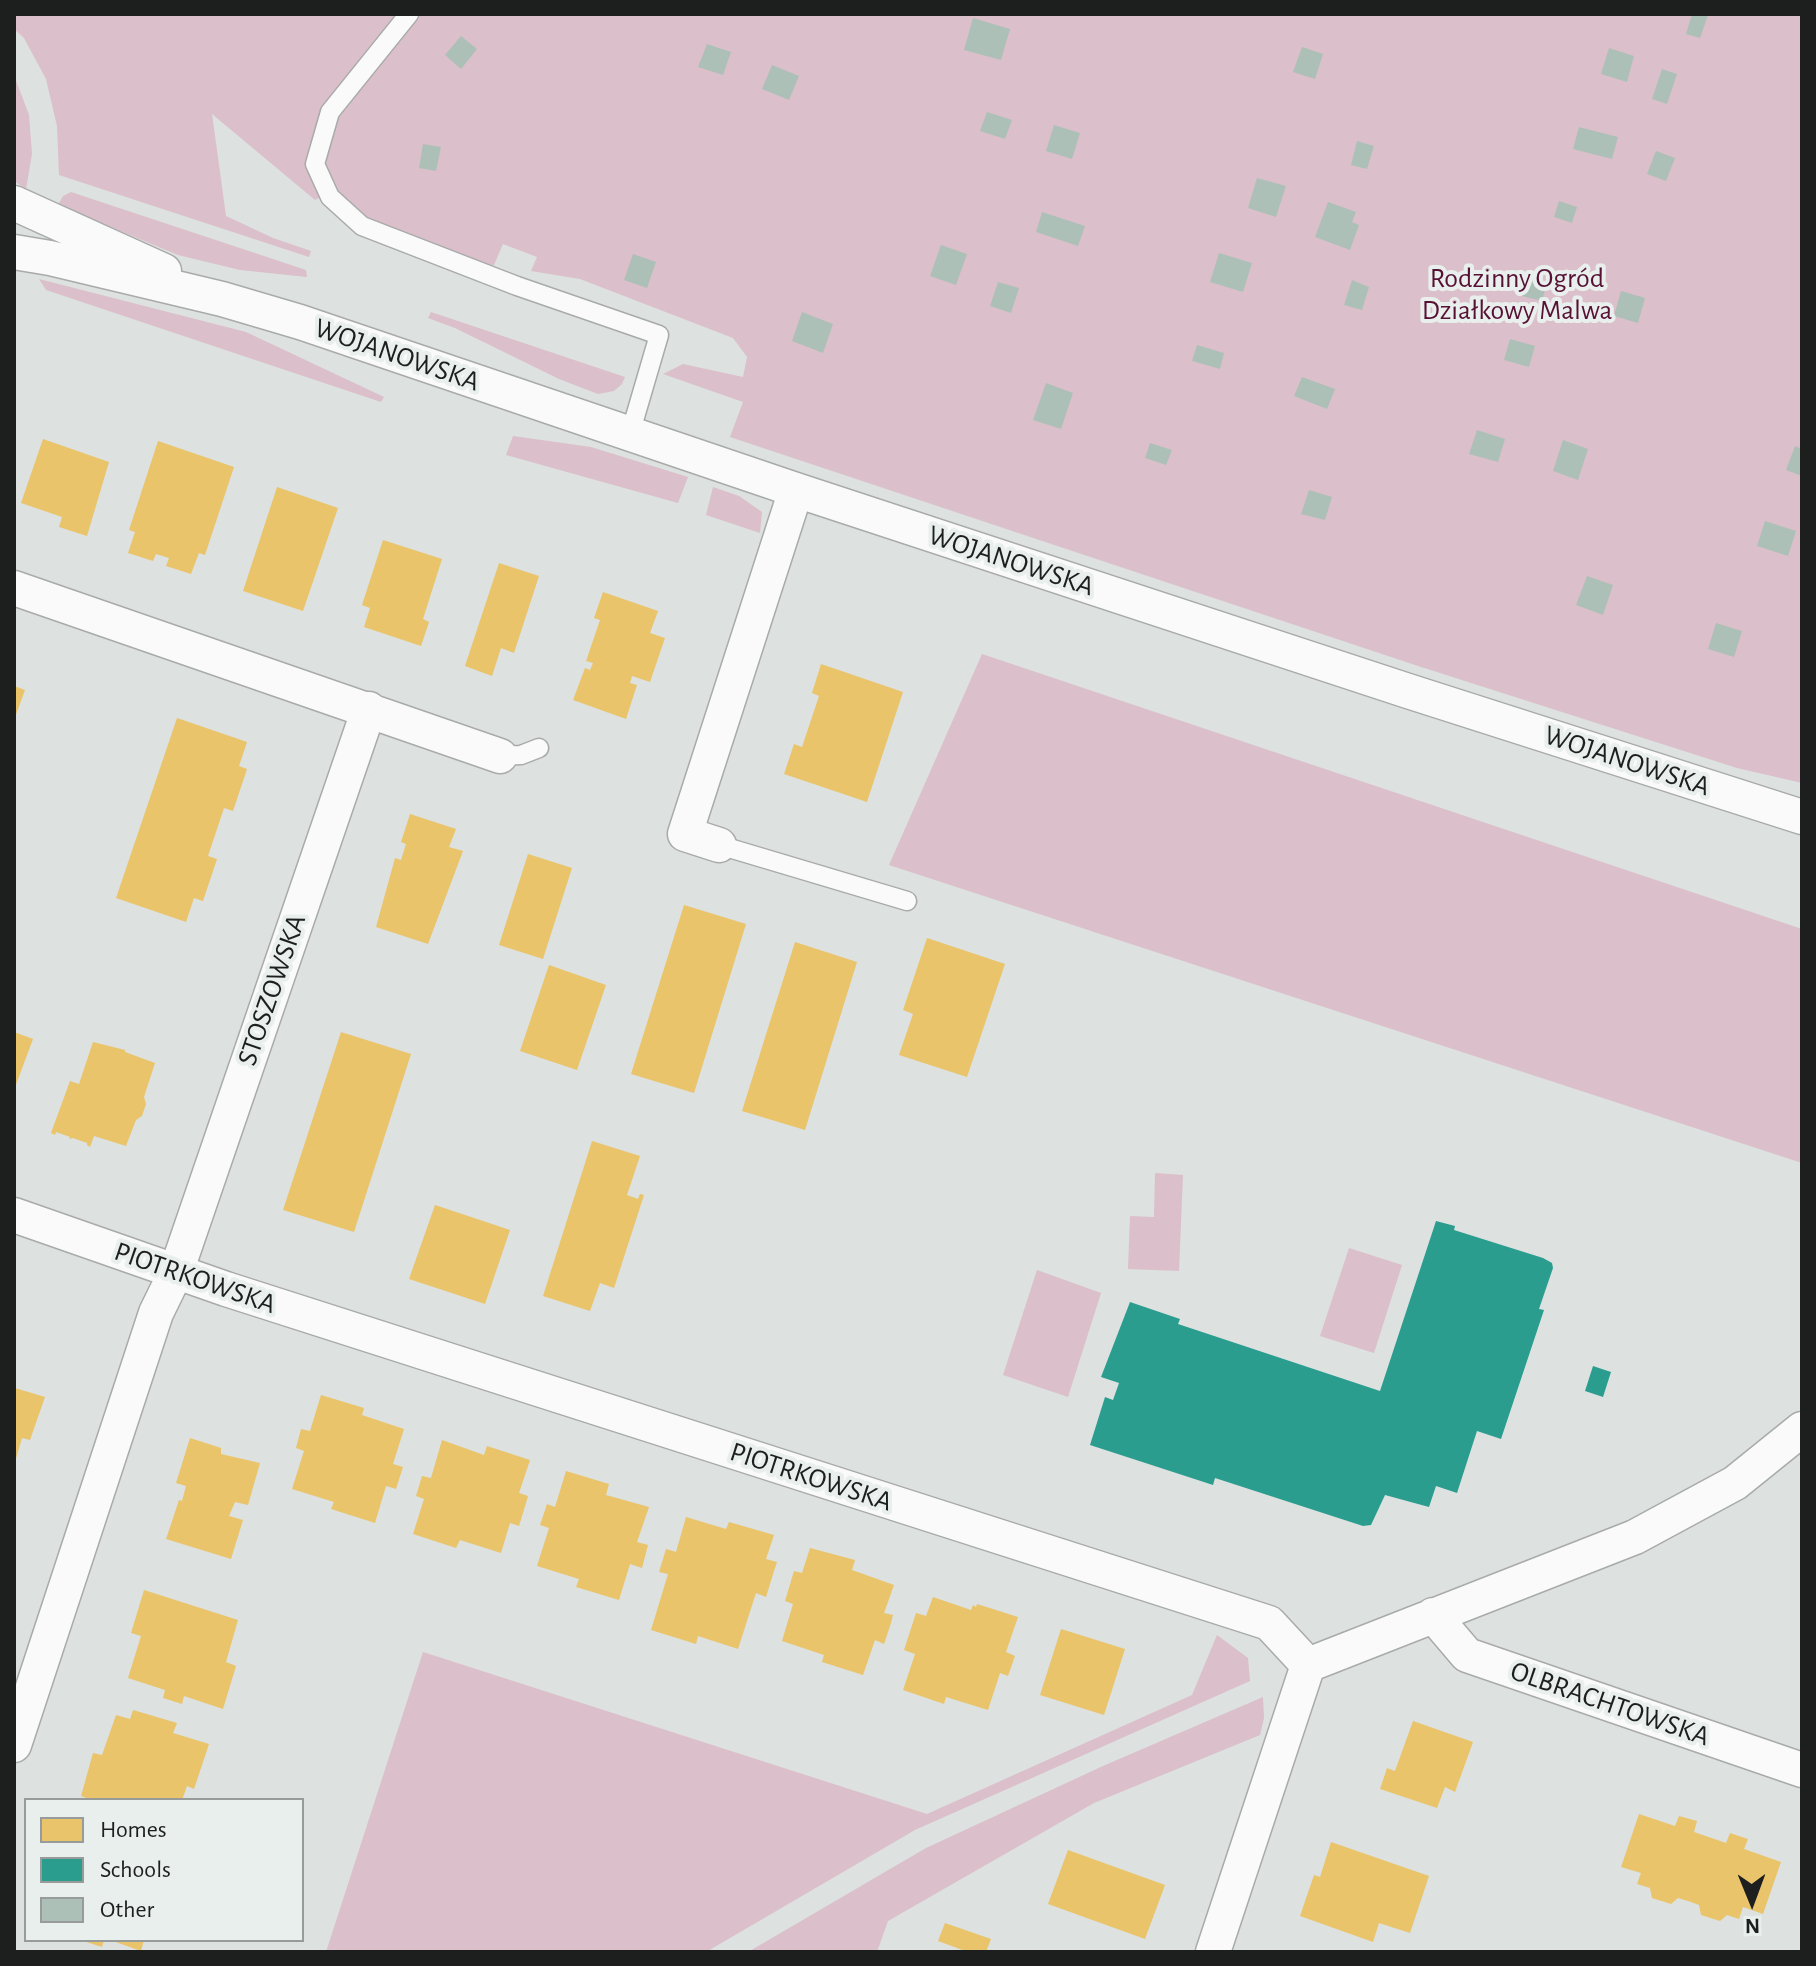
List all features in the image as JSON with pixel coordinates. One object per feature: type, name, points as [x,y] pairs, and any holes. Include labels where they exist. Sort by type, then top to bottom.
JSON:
[{"type":"street","name":"WOJANOWSKA","points":[[14,203],[222,299]]},
{"type":"street","name":"WOJANOWSKA","points":[[14,252],[222,299],[1423,696],[1802,817]]},
{"type":"street","points":[[719,845],[685,834],[796,490]]},
{"type":"street","points":[[14,588],[500,756]]},
{"type":"street","name":"STOSZOWSKA","points":[[14,1745],[156,1313],[176,1272],[369,709]]},
{"type":"street","name":"PIOTRKOWSKA","points":[[14,1215],[176,1272],[1269,1623],[1308,1665]]},
{"type":"street","points":[[1213,1952],[1308,1665],[1635,1537],[1735,1483],[1802,1429]]},
{"type":"street","name":"OLBRACHTOWSKA","points":[[1433,1615],[1467,1655],[1802,1770]]},
{"type":"lane","points":[[409,14],[330,112],[315,164],[330,197],[362,226],[517,286],[659,335],[630,434]]},
{"type":"lane","points":[[500,756],[521,755],[539,748]]},
{"type":"lane","points":[[719,845],[907,901]]},
{"type":"green space","name":"Rodzinny Ogród Działkowy Malwa","points":[[14,14],[1802,14],[1802,783],[1737,768],[1415,665],[730,437],[743,402],[663,374],[683,364],[743,377],[747,357],[733,338],[580,279],[531,271],[537,257],[503,244],[494,265],[430,262],[397,250],[331,191],[315,200],[212,114],[226,216],[273,238],[311,251],[309,257],[59,175],[57,126],[46,79],[24,38],[14,29]]},
{"type":"green space","points":[[14,75],[29,115],[32,154],[26,189],[14,181]]},
{"type":"green space","points":[[71,192],[306,270],[307,277],[240,270],[178,255],[58,205],[63,196]]},
{"type":"green space","points":[[39,279],[246,332],[384,397],[381,402],[46,290]]},
{"type":"green space","points":[[431,312],[625,377],[614,391],[598,394],[428,318]]},
{"type":"green space","points":[[513,436],[591,447],[688,477],[678,503],[506,455]]},
{"type":"green space","points":[[713,487],[739,496],[762,512],[760,533],[706,515]]},
{"type":"green space","points":[[982,654],[1802,929],[1802,1163],[889,865]]},
{"type":"green space","points":[[1155,1173],[1183,1175],[1179,1271],[1128,1269],[1130,1216],[1154,1217]]},
{"type":"green space","points":[[1349,1248],[1402,1265],[1374,1353],[1320,1336]]},
{"type":"green space","points":[[1037,1270],[1101,1293],[1068,1397],[1003,1375]]},
{"type":"green space","points":[[1217,1635],[1248,1658],[1250,1681],[915,1830],[706,1952],[326,1952],[423,1652],[927,1814],[1192,1695]]},
{"type":"green space","points":[[1263,1697],[1264,1718],[1260,1735],[1094,1803],[888,1921],[877,1952],[748,1952],[926,1848],[1103,1766]]},
{"type":"building: Homes","points":[[43,439],[109,462],[87,536],[59,527],[62,517],[21,503]]},
{"type":"building: Homes","points":[[158,441],[234,467],[205,555],[199,553],[191,574],[166,566],[169,558],[156,554],[153,561],[128,553],[135,532],[129,530]]},
{"type":"building: Homes","points":[[277,487],[338,508],[303,611],[243,591]]},
{"type":"building: Homes","points":[[383,540],[442,559],[423,619],[429,622],[421,646],[364,627],[370,608],[362,605]]},
{"type":"building: Homes","points":[[499,563],[539,576],[514,653],[501,648],[492,676],[465,666]]},
{"type":"building: Homes","points":[[603,592],[658,611],[650,633],[665,638],[650,682],[632,676],[630,683],[637,685],[626,719],[573,700],[585,668],[590,670],[593,663],[586,661],[600,620],[594,618]]},
{"type":"building: Homes","points":[[821,664],[903,692],[867,802],[784,774],[794,744],[802,747],[819,696],[812,693]]},
{"type":"building: Homes","points":[[14,686],[25,690],[14,720]]},
{"type":"building: Homes","points":[[177,718],[247,742],[239,766],[247,769],[233,811],[224,808],[208,856],[217,859],[203,901],[194,898],[186,922],[116,898]]},
{"type":"building: Homes","points":[[410,814],[456,829],[449,847],[463,851],[428,944],[376,927],[395,858],[401,860],[406,844],[401,842]]},
{"type":"building: Homes","points":[[528,854],[572,868],[543,959],[499,945]]},
{"type":"building: Homes","points":[[684,905],[746,924],[694,1093],[631,1074]]},
{"type":"building: Homes","points":[[927,938],[1005,964],[967,1077],[899,1055],[913,1014],[903,1010]]},
{"type":"building: Homes","points":[[795,942],[857,962],[805,1130],[742,1111]]},
{"type":"building: Homes","points":[[549,965],[606,985],[577,1070],[520,1051]]},
{"type":"building: Homes","points":[[14,1032],[33,1039],[14,1090]]},
{"type":"building: Homes","points":[[341,1032],[411,1054],[354,1232],[283,1210]]},
{"type":"building: Homes","points":[[93,1042],[125,1050],[155,1063],[144,1097],[146,1104],[142,1116],[136,1120],[126,1146],[94,1136],[90,1147],[87,1143],[51,1133],[70,1081],[79,1084]]},
{"type":"building: Homes","points":[[592,1141],[640,1156],[627,1195],[638,1199],[640,1194],[644,1195],[614,1288],[600,1283],[590,1311],[543,1296]]},
{"type":"building: Homes","points":[[435,1205],[510,1230],[485,1304],[409,1279]]},
{"type":"building: Homes","points":[[15,1388],[45,1397],[30,1440],[22,1438],[15,1462]]},
{"type":"building: Homes","points":[[321,1395],[364,1408],[362,1415],[404,1429],[393,1464],[403,1467],[396,1489],[386,1486],[375,1523],[331,1509],[334,1502],[292,1489],[304,1451],[296,1448],[301,1429],[310,1431]]},
{"type":"building: Homes","points":[[190,1438],[221,1448],[221,1454],[260,1463],[248,1505],[235,1502],[229,1516],[243,1520],[231,1559],[166,1539],[186,1486],[176,1483]]},
{"type":"building: Homes","points":[[442,1440],[484,1455],[487,1446],[530,1460],[519,1493],[528,1496],[519,1526],[510,1523],[501,1553],[460,1540],[456,1548],[413,1534],[424,1499],[416,1496],[422,1476],[431,1478]]},
{"type":"building: Homes","points":[[566,1471],[609,1484],[606,1495],[649,1507],[637,1542],[648,1545],[642,1568],[630,1564],[619,1600],[576,1587],[579,1579],[537,1566],[549,1528],[540,1525],[547,1504],[555,1507]]},
{"type":"building: Homes","points":[[686,1517],[726,1529],[729,1522],[774,1535],[766,1559],[777,1562],[766,1597],[756,1593],[738,1649],[698,1636],[696,1644],[651,1630],[668,1574],[659,1572],[666,1549],[676,1552]]},
{"type":"building: Homes","points":[[810,1548],[855,1560],[852,1570],[894,1585],[884,1613],[893,1615],[884,1644],[875,1640],[863,1675],[822,1662],[824,1655],[782,1641],[793,1604],[785,1601],[794,1571],[802,1573]]},
{"type":"building: Homes","points":[[144,1590],[238,1620],[226,1662],[236,1666],[223,1709],[184,1696],[182,1704],[163,1698],[165,1690],[128,1678],[141,1636],[131,1633]]},
{"type":"building: Homes","points":[[933,1597],[971,1610],[977,1604],[1018,1617],[1006,1652],[1015,1656],[1008,1676],[1000,1673],[988,1710],[946,1697],[944,1704],[903,1690],[915,1654],[904,1650],[916,1613],[926,1616]]},
{"type":"building: Homes","points":[[1061,1629],[1125,1649],[1104,1715],[1040,1695]]},
{"type":"building: Homes","points":[[133,1710],[177,1723],[173,1733],[209,1744],[194,1789],[187,1786],[183,1798],[81,1796],[93,1753],[102,1755],[116,1715],[130,1719]]},
{"type":"building: Homes","points":[[1413,1721],[1473,1742],[1455,1792],[1445,1787],[1437,1808],[1380,1789],[1387,1768],[1395,1771]]},
{"type":"building: Homes","points":[[1639,1814],[1675,1826],[1679,1816],[1697,1821],[1694,1832],[1726,1843],[1730,1833],[1748,1839],[1744,1849],[1781,1862],[1763,1914],[1743,1907],[1739,1919],[1727,1915],[1720,1921],[1701,1915],[1699,1905],[1688,1901],[1678,1898],[1671,1904],[1652,1898],[1650,1888],[1637,1884],[1641,1873],[1621,1867]]},
{"type":"building: Homes","points":[[1331,1842],[1429,1876],[1410,1933],[1379,1923],[1373,1942],[1300,1916],[1314,1875],[1320,1877]]},
{"type":"building: Homes","points":[[1068,1850],[1165,1885],[1145,1939],[1048,1904]]},
{"type":"building: Homes","points":[[945,1923],[991,1939],[986,1952],[968,1952],[938,1941]]},
{"type":"building: Homes","points":[[86,1942],[103,1942],[102,1947]]},
{"type":"building: Homes","points":[[116,1942],[143,1942],[141,1951]]},
{"type":"building: Schools","points":[[1436,1221],[1455,1226],[1454,1230],[1543,1258],[1552,1263],[1553,1268],[1539,1309],[1544,1310],[1501,1439],[1477,1431],[1457,1493],[1436,1486],[1429,1507],[1385,1495],[1371,1525],[1363,1526],[1215,1478],[1213,1485],[1090,1445],[1105,1397],[1113,1400],[1119,1383],[1101,1377],[1130,1302],[1180,1319],[1178,1324],[1380,1391]]},
{"type":"building: Schools","points":[[1593,1366],[1611,1372],[1603,1397],[1585,1391]]},
{"type":"building: Other","points":[[1692,14],[1708,15],[1700,38],[1686,34]]},
{"type":"building: Other","points":[[973,18],[1010,29],[1001,60],[964,50]]},
{"type":"building: Other","points":[[461,36],[477,49],[461,69],[445,55]]},
{"type":"building: Other","points":[[707,44],[731,52],[723,75],[698,67]]},
{"type":"building: Other","points":[[1302,47],[1323,54],[1315,79],[1293,72]]},
{"type":"building: Other","points":[[1609,48],[1634,56],[1627,82],[1601,74]]},
{"type":"building: Other","points":[[772,65],[799,76],[789,100],[762,89]]},
{"type":"building: Other","points":[[1662,69],[1677,74],[1667,104],[1652,99]]},
{"type":"building: Other","points":[[987,112],[1012,120],[1005,139],[980,131]]},
{"type":"building: Other","points":[[1054,125],[1080,133],[1072,159],[1046,151]]},
{"type":"building: Other","points":[[1579,127],[1618,137],[1612,159],[1573,149]]},
{"type":"building: Other","points":[[1357,141],[1374,146],[1367,169],[1351,165]]},
{"type":"building: Other","points":[[423,144],[441,147],[436,171],[419,168]]},
{"type":"building: Other","points":[[1656,151],[1675,158],[1666,181],[1647,174]]},
{"type":"building: Other","points":[[1257,178],[1286,186],[1276,217],[1248,208]]},
{"type":"building: Other","points":[[1559,201],[1577,207],[1572,223],[1554,217]]},
{"type":"building: Other","points":[[1328,202],[1356,212],[1352,222],[1359,225],[1350,250],[1315,237]]},
{"type":"building: Other","points":[[1042,212],[1085,226],[1078,246],[1036,232]]},
{"type":"building: Other","points":[[941,245],[967,254],[956,285],[930,276]]},
{"type":"building: Other","points":[[1219,253],[1252,263],[1243,292],[1210,282]]},
{"type":"building: Other","points":[[633,254],[656,262],[647,288],[624,280]]},
{"type":"building: Other","points":[[1352,280],[1369,287],[1362,310],[1344,305]]},
{"type":"building: Other","points":[[1527,280],[1546,286],[1542,301],[1522,296]]},
{"type":"building: Other","points":[[998,282],[1019,288],[1011,313],[990,306]]},
{"type":"building: Other","points":[[1621,291],[1645,298],[1638,323],[1614,316]]},
{"type":"building: Other","points":[[802,312],[833,324],[823,353],[792,341]]},
{"type":"building: Other","points":[[1510,339],[1535,346],[1529,367],[1504,360]]},
{"type":"building: Other","points":[[1197,345],[1224,353],[1220,369],[1192,361]]},
{"type":"building: Other","points":[[1302,377],[1335,389],[1327,409],[1294,396]]},
{"type":"building: Other","points":[[1046,383],[1073,393],[1061,429],[1033,420]]},
{"type":"building: Other","points":[[1477,430],[1505,439],[1498,462],[1469,454]]},
{"type":"building: Other","points":[[1563,440],[1588,449],[1578,480],[1553,471]]},
{"type":"building: Other","points":[[1150,443],[1172,450],[1166,465],[1145,458]]},
{"type":"building: Other","points":[[1795,446],[1802,449],[1802,476],[1786,470]]},
{"type":"building: Other","points":[[1309,490],[1332,497],[1325,520],[1301,514]]},
{"type":"building: Other","points":[[1765,521],[1796,531],[1788,556],[1757,546]]},
{"type":"building: Other","points":[[1587,576],[1613,585],[1603,615],[1576,605]]},
{"type":"building: Other","points":[[1716,623],[1742,631],[1734,657],[1708,649]]}]
